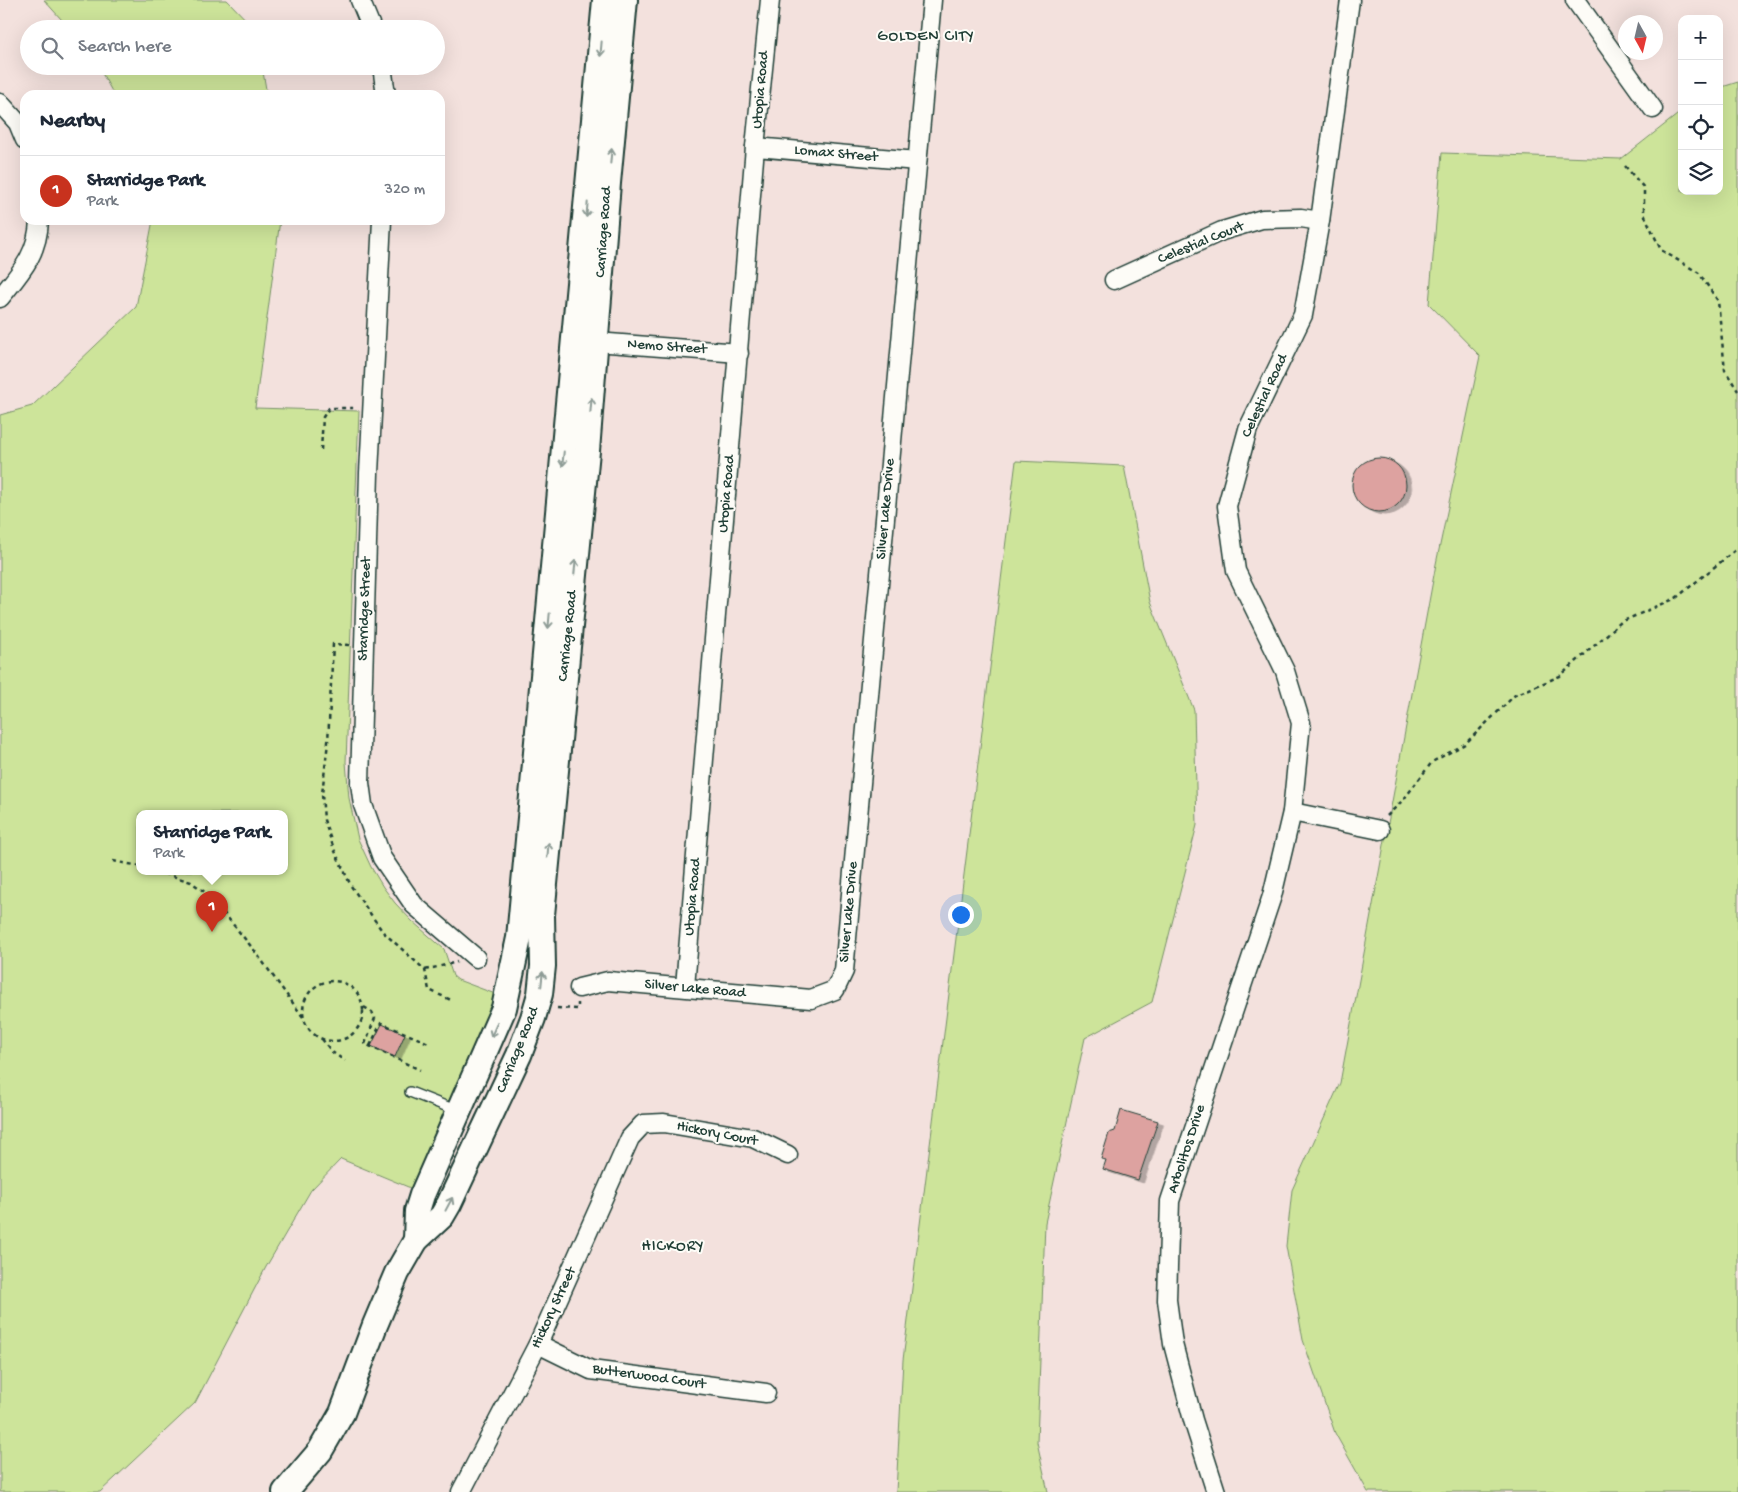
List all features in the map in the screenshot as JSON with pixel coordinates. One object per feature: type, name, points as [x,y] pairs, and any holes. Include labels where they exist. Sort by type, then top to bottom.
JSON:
[{"type":"street","points":[[360,0],[368,20]]},
{"type":"street","name":"Carriage Road","points":[[416,1240],[417,1216],[422,1195],[504,1008],[519,938],[534,898],[608,76],[605,0]]},
{"type":"street","name":"Carriage Road","points":[[608,76],[625,0]]},
{"type":"street","name":"Utopia Road","points":[[685,987],[755,147],[770,0]]},
{"type":"street","name":"Silver Lake Drive","points":[[811,1000],[835,990],[844,970],[932,0]]},
{"type":"street","name":"Celestial Road","points":[[1292,812],[1301,723],[1286,671],[1236,571],[1227,506],[1248,429],[1303,316],[1320,221],[1350,0]]},
{"type":"street","points":[[1575,0],[1653,108]]},
{"type":"street","points":[[383,75],[385,90]]},
{"type":"street","points":[[0,103],[18,122],[20,127]]},
{"type":"street","name":"Lomax Street","points":[[755,147],[917,161]]},
{"type":"street","name":"Celestial Court","points":[[1114,280],[1222,231],[1262,219],[1301,218],[1320,221]]},
{"type":"street","points":[[0,298],[29,262],[38,232],[38,225]]},
{"type":"street","name":"Starridge Street","points":[[382,225],[372,410],[360,783],[363,805],[382,858],[414,904],[476,958]]},
{"type":"street","name":"Nemo Street","points":[[585,341],[739,353]]},
{"type":"street","points":[[1292,812],[1376,829]]},
{"type":"street","name":"Arbolitos Drive","points":[[1216,1492],[1193,1420],[1173,1344],[1167,1300],[1170,1201],[1272,896],[1292,812]]},
{"type":"street","name":"Carriage Road","points":[[285,1492],[320,1451],[342,1413],[396,1273],[416,1240],[431,1228],[446,1210],[519,1055],[540,994],[543,966],[542,915],[534,898]]},
{"type":"street","name":"Silver Lake Road","points":[[579,988],[608,981],[811,1000]]},
{"type":"street","points":[[458,1111],[487,1122]]},
{"type":"street","name":"Hickory Court","points":[[643,1124],[664,1123],[753,1138],[788,1155]]},
{"type":"street","name":"Hickory Street","points":[[461,1492],[538,1344],[630,1138],[643,1124]]},
{"type":"street","name":"Butterwood Court","points":[[538,1344],[591,1370],[766,1393]]},
{"type":"lane","points":[[410,1092],[458,1111]]},
{"type":"path","points":[[1625,166],[1644,188],[1644,214],[1661,250],[1699,274],[1718,301],[1725,370],[1738,391]]},
{"type":"path","points":[[321,450],[323,417],[329,408],[372,410]]},
{"type":"path","points":[[1376,829],[1375,815],[1386,817],[1404,800],[1432,762],[1465,744],[1515,695],[1560,676],[1621,622],[1676,598],[1738,548]]},
{"type":"path","points":[[113,861],[136,865]]},
{"type":"path","points":[[169,875],[191,882],[208,895],[254,950],[303,1017],[307,1026],[322,1039],[332,1052],[345,1061]]},
{"type":"path","points":[[424,970],[451,964]]},
{"type":"path","points":[[303,1017],[306,997],[320,983],[330,980],[340,981],[350,984],[357,991],[364,1007],[363,1020],[358,1029],[351,1036],[337,1041],[322,1039]]},
{"type":"path","points":[[555,1008],[578,1009],[579,988]]},
{"type":"path","points":[[364,1007],[372,1012],[375,1018],[366,1044],[420,1070]]},
{"type":"path","points":[[370,1046],[381,1023],[431,1044]]},
{"type":"green space","points":[[44,0],[227,0],[246,20],[62,20]]},
{"type":"green space","points":[[103,75],[264,75],[266,90],[111,90]]},
{"type":"green space","points":[[1738,82],[1738,1492],[1368,1492],[1335,1433],[1303,1340],[1286,1246],[1292,1190],[1340,1083],[1436,564],[1480,356],[1429,304],[1442,153],[1621,159],[1678,114],[1678,195],[1723,195],[1723,87]]},
{"type":"green space","points":[[152,225],[279,225],[255,408],[359,411],[346,762],[349,798],[358,839],[371,867],[395,903],[444,949],[453,976],[458,980],[498,995],[413,1189],[341,1159],[311,1190],[266,1267],[195,1403],[100,1492],[0,1492],[0,415],[32,406],[136,307]]},
{"type":"green space","points":[[1016,461],[1124,466],[1150,602],[1194,710],[1197,825],[1152,1002],[1085,1038],[1045,1223],[1037,1442],[1048,1492],[896,1492],[903,1360]]},
{"type":"building","points":[[1379,458],[1389,460],[1398,466],[1404,475],[1406,485],[1404,495],[1398,504],[1389,510],[1379,512],[1369,510],[1360,504],[1354,495],[1352,485],[1354,475],[1360,466],[1369,460]]},
{"type":"building","points":[[382,1024],[405,1034],[395,1057],[371,1046]]},
{"type":"building","points":[[1121,1110],[1158,1121],[1138,1180],[1103,1169],[1106,1160],[1101,1159],[1109,1133],[1115,1131]]},
{"type":"place","name":"Starridge Park","points":[[212,932]]},
{"type":"district","name":"GOLDEN CITY","points":[[926,37]]},
{"type":"district","name":"HICKORY","points":[[673,1247]]}]
